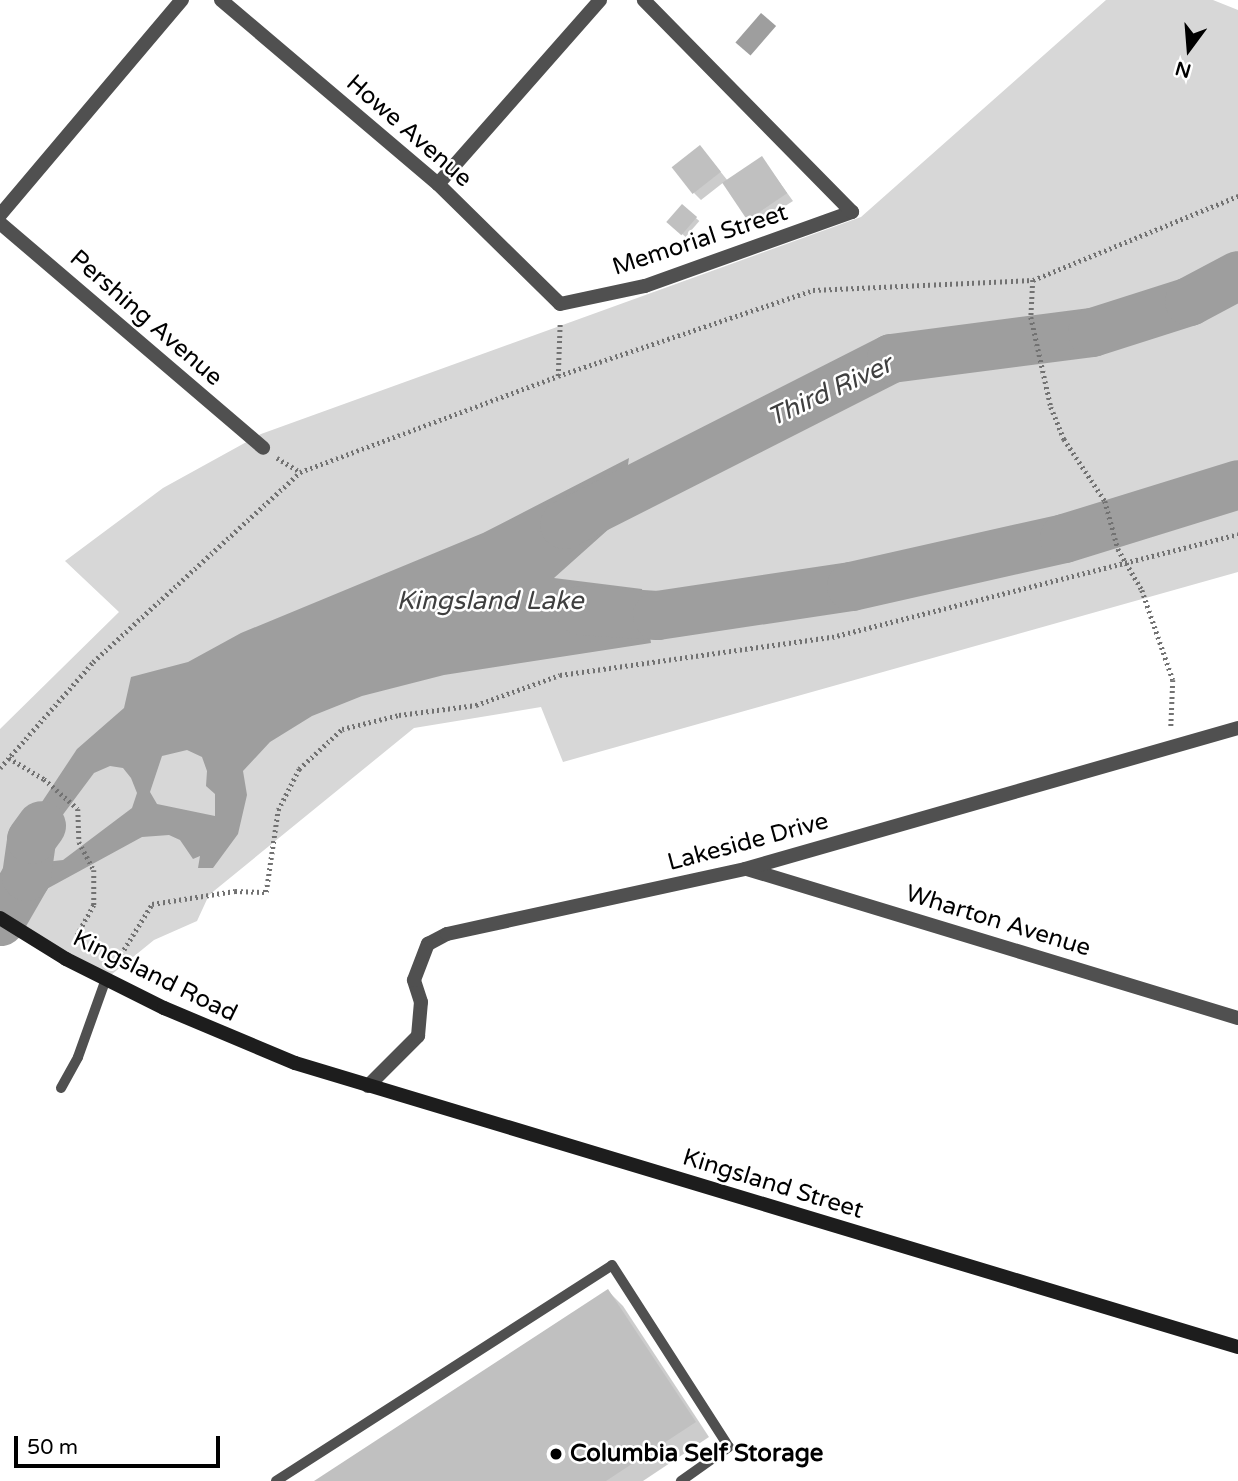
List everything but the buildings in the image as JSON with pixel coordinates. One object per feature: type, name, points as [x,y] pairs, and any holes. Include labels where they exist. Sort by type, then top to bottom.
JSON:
[{"type":"main road","name":"Kingsland Road","points":[[0,918],[106,978],[223,1036],[295,1063]]},
{"type":"main road","name":"Kingsland Street","points":[[295,1063],[1238,1347]]},
{"type":"street","points":[[0,215],[182,0]]},
{"type":"street","name":"Howe Avenue","points":[[221,0],[438,184],[560,304]]},
{"type":"street","points":[[438,184],[600,0]]},
{"type":"street","name":"Memorial Street","points":[[560,304],[645,286],[852,212],[644,0]]},
{"type":"street","name":"Pershing Avenue","points":[[0,223],[263,448]]},
{"type":"street","name":"Lakeside Drive","points":[[368,1086],[418,1036],[421,1002],[414,980],[428,944],[447,934],[745,869],[1238,728]]},
{"type":"street","name":"Wharton Avenue","points":[[745,869],[1238,1018]]},
{"type":"lane","points":[[61,1088],[78,1057],[106,978]]},
{"type":"lane","points":[[276,1481],[612,1265],[729,1447],[681,1481]]},
{"type":"path","points":[[0,768],[93,662],[300,472],[558,376],[813,290],[1033,280],[1238,196]]},
{"type":"path","points":[[1033,280],[1031,317],[1064,439],[1105,501],[1118,549],[1142,590],[1173,680],[1170,747]]},
{"type":"path","points":[[558,376],[560,304]]},
{"type":"path","points":[[118,959],[152,904],[235,891],[266,892],[278,810],[299,769],[342,729],[399,715],[475,705],[560,675],[832,637],[1238,534]]},
{"type":"path","points":[[9,758],[44,779],[78,809],[79,842],[94,870],[94,905],[77,936]]},
{"type":"shaded area","points":[[1106,0],[1213,0],[1238,10],[1238,572],[563,762],[541,707],[414,728],[209,895],[197,921],[154,940],[106,979],[16,929],[32,903],[0,883],[0,729],[119,612],[65,561],[163,488],[261,434],[861,217]]},
{"type":"water","points":[[761,13],[776,26],[751,56],[735,42]]},
{"type":"water","name":"Kingsland Lake","points":[[629,458],[620,519],[554,578],[642,589],[651,643],[444,675],[362,696],[312,716],[270,742],[243,771],[247,795],[238,834],[213,868],[198,868],[200,856],[193,859],[180,840],[169,835],[142,837],[32,897],[8,879],[18,861],[16,843],[30,820],[77,749],[124,708],[131,677],[188,662],[241,633],[483,533]],"holes":[[[187,750],[202,757],[207,771],[206,786],[215,794],[215,816],[157,804],[150,792],[162,756]],[[110,766],[123,768],[131,778],[137,793],[132,808],[63,860],[45,862],[41,849],[47,836],[94,773]]]},
{"type":"waterway","name":"Third River","points":[[564,524],[891,358],[1092,332],[1189,301],[1238,275]]},
{"type":"waterway","name":"Third River","points":[[580,610],[657,615],[851,586],[1064,538],[1238,484]]},
{"type":"waterway","name":"Third River","points":[[0,921],[26,876],[31,839],[41,825]]},
{"type":"place","name":"Columbia Self Storage","points":[[556,1454]]}]
